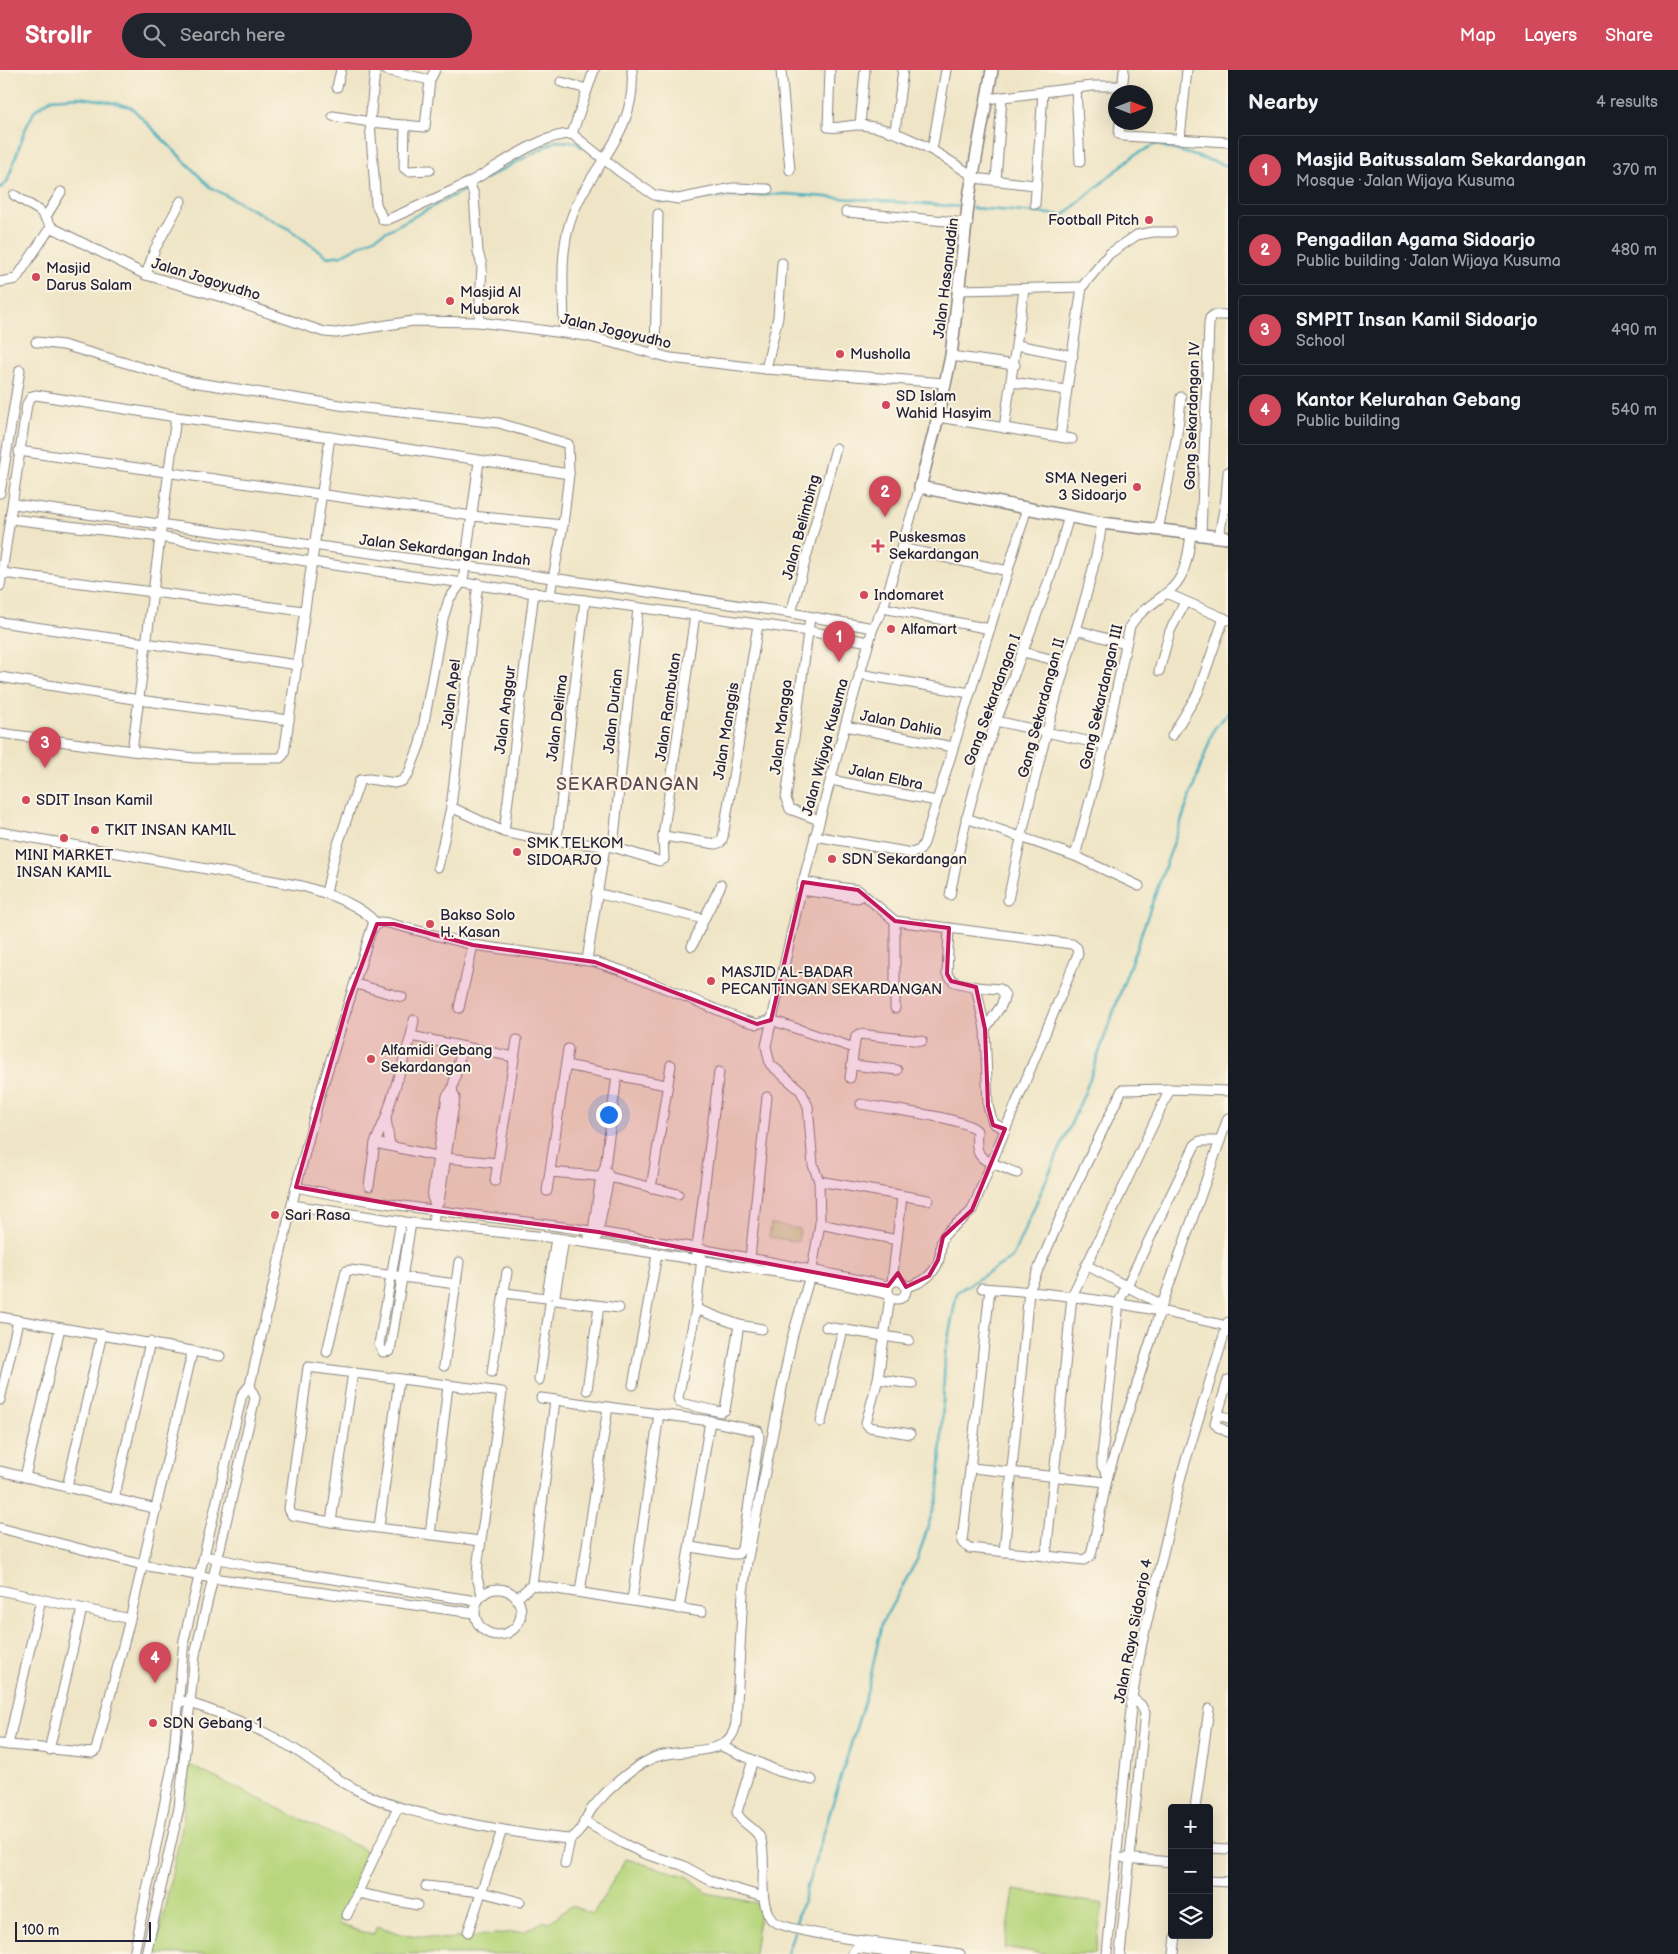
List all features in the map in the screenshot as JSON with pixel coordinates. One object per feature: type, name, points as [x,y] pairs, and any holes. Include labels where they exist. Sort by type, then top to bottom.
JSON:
[{"type":"main road","name":"Jalan Hasanuddin","points":[[920,487],[951,356],[968,220],[969,197],[992,70]]},
{"type":"main road","points":[[920,487],[1102,522],[1223,537]]},
{"type":"street","points":[[337,87],[341,70]]},
{"type":"street","points":[[375,70],[370,122],[376,204],[383,220],[387,220],[469,183],[554,135],[572,134],[603,159],[654,195],[678,199],[735,188],[768,188]]},
{"type":"street","points":[[386,70],[430,80]]},
{"type":"street","points":[[333,116],[423,128],[427,126],[430,80],[434,70]]},
{"type":"street","points":[[572,134],[594,70]]},
{"type":"street","points":[[564,332],[565,243],[580,198],[623,129],[630,112],[632,70]]},
{"type":"street","points":[[781,70],[790,170]]},
{"type":"street","points":[[830,70],[828,127],[860,125],[895,131],[932,150],[973,177],[1035,185]]},
{"type":"street","points":[[860,125],[865,70]]},
{"type":"street","points":[[895,131],[903,70]]},
{"type":"street","points":[[932,150],[946,70]]},
{"type":"street","points":[[1122,85],[1124,70]]},
{"type":"street","points":[[1180,138],[1187,70]]},
{"type":"street","points":[[561,82],[587,89]]},
{"type":"street","points":[[987,99],[1076,88],[1108,89]]},
{"type":"street","points":[[1076,88],[1080,162]]},
{"type":"street","points":[[1035,204],[1043,92]]},
{"type":"street","points":[[996,181],[1002,97]]},
{"type":"street","points":[[405,125],[404,168],[408,171],[430,170]]},
{"type":"street","points":[[1121,130],[1121,135],[1228,142],[1228,135]]},
{"type":"street","points":[[469,183],[474,194],[478,252],[482,265],[479,322]]},
{"type":"street","points":[[45,218],[61,192]]},
{"type":"street","points":[[0,282],[16,279],[48,230],[53,228],[31,203],[14,195]]},
{"type":"street","points":[[146,276],[155,249],[181,201]]},
{"type":"street","points":[[846,212],[968,220]]},
{"type":"street","points":[[655,355],[658,214]]},
{"type":"street","name":"Jalan Jogoyudho","points":[[53,228],[146,276],[225,298],[324,332],[336,333],[413,321],[479,322],[586,336],[655,355],[766,369],[944,382]]},
{"type":"street","points":[[1060,437],[1082,288],[1109,254],[1137,235],[1153,232],[1172,232]]},
{"type":"street","points":[[766,369],[778,317],[782,264]]},
{"type":"street","points":[[960,290],[1082,288]]},
{"type":"street","points":[[1004,428],[1015,366],[1024,290]]},
{"type":"street","name":"Gang Sekardangan IV","points":[[1196,534],[1209,324],[1210,318],[1214,315],[1228,316]]},
{"type":"street","points":[[36,342],[63,345],[192,382],[346,406],[499,423],[568,444],[569,474],[563,525],[550,594]]},
{"type":"street","points":[[1017,345],[1073,356]]},
{"type":"street","points":[[951,356],[1015,366]]},
{"type":"street","points":[[0,493],[20,370]]},
{"type":"street","points":[[1012,382],[1066,390]]},
{"type":"street","points":[[0,586],[14,504],[19,451],[27,404],[28,399],[36,395],[176,417],[330,437],[569,474]]},
{"type":"street","points":[[1158,530],[1172,455],[1178,436],[1182,397]]},
{"type":"street","points":[[132,751],[176,417]]},
{"type":"street","points":[[938,417],[1072,439]]},
{"type":"street","points":[[0,733],[194,758],[280,758],[284,754],[298,665],[313,546],[330,437]]},
{"type":"street","name":"Jalan Belimbing","points":[[791,613],[836,448]]},
{"type":"street","points":[[19,451],[170,471],[472,516],[563,525]]},
{"type":"street","points":[[326,893],[335,853],[360,780],[369,779],[395,783],[402,780],[408,774],[420,744],[443,619],[449,599],[463,581],[478,461]]},
{"type":"street","points":[[1223,537],[1228,472]]},
{"type":"street","name":"Jalan Wijaya Kusuma","points":[[720,1746],[736,1728],[743,1593],[792,1338],[810,1273],[820,1224],[819,1181],[813,1165],[808,1106],[801,1091],[770,1064],[766,1046],[819,820],[873,628],[884,608],[920,487]]},
{"type":"street","name":"Jalan Sekardangan Indah","points":[[14,504],[162,523],[465,568],[552,578],[791,613],[873,628]]},
{"type":"street","points":[[815,836],[912,852],[920,850],[924,843],[1027,508]]},
{"type":"street","name":"Gang Sekardangan I","points":[[950,895],[966,818],[996,721],[1048,588],[1070,516]]},
{"type":"street","name":"Jalan Sekardangan Indah","points":[[11,519],[160,537],[312,562],[478,583],[638,608],[808,631],[869,642]]},
{"type":"street","name":"Gang Sekardangan II","points":[[1008,900],[1020,838],[1066,663],[1077,630],[1102,522]]},
{"type":"street","name":"Gang Sekardangan III","points":[[1075,856],[1105,745],[1130,626],[1136,617],[1166,594],[1180,578],[1196,534]]},
{"type":"street","points":[[901,548],[1008,571]]},
{"type":"street","points":[[2,573],[304,612]]},
{"type":"street","name":"Jalan Apel","points":[[438,867],[451,807],[478,583]]},
{"type":"street","name":"Jalan Anggur","points":[[504,832],[534,592]]},
{"type":"street","points":[[1166,594],[1226,619],[1198,694],[1172,736]]},
{"type":"street","points":[[682,614],[684,598]]},
{"type":"street","name":"Jalan Delima","points":[[557,840],[585,600]]},
{"type":"street","points":[[1159,671],[1170,631],[1185,602]]},
{"type":"street","name":"Jalan Durian","points":[[587,960],[596,893],[609,846],[638,608]]},
{"type":"street","points":[[884,608],[990,629]]},
{"type":"street","name":"Jalan Rambutan","points":[[609,846],[662,861],[664,859],[664,836],[695,616]]},
{"type":"street","name":"Jalan Mangga","points":[[810,617],[786,799],[790,809],[819,820]]},
{"type":"street","points":[[0,622],[298,665]]},
{"type":"street","name":"Jalan Manggis","points":[[664,836],[716,844],[721,842],[758,625]]},
{"type":"street","points":[[1077,630],[1125,644]]},
{"type":"street","points":[[1023,652],[1066,663]]},
{"type":"street","points":[[860,674],[970,693]]},
{"type":"street","points":[[0,677],[139,700],[289,720]]},
{"type":"street","points":[[996,721],[1105,745]]},
{"type":"street","name":"Jalan Dahlia","points":[[845,726],[953,747]]},
{"type":"street","name":"Jalan Elbra","points":[[831,780],[936,801]]},
{"type":"street","points":[[451,807],[504,832],[533,838],[609,846]]},
{"type":"street","points":[[966,818],[1075,856],[1139,886]]},
{"type":"street","points":[[0,832],[287,883],[326,893],[371,917],[374,921],[356,984],[334,1046],[296,1187],[250,1385],[242,1395],[206,1556],[184,1640],[184,1701],[179,1808],[146,1954]]},
{"type":"street","points":[[692,946],[721,886]]},
{"type":"street","points":[[802,886],[858,890],[895,921],[1072,944],[1077,948],[1078,954],[972,1210],[965,1219],[943,1237],[935,1268],[920,1283],[906,1287]]},
{"type":"street","points":[[596,893],[704,919]]},
{"type":"street","points":[[895,921],[895,1008]]},
{"type":"street","points":[[373,928],[380,922],[388,923],[473,945],[587,960],[623,971],[742,1020],[758,1024],[771,1020],[854,1048]]},
{"type":"street","points":[[949,928],[947,974],[954,982],[976,987],[1000,989],[1005,995],[1001,1006],[985,1029]]},
{"type":"street","points":[[459,1008],[473,945]]},
{"type":"street","points":[[356,984],[402,997]]},
{"type":"street","points":[[976,987],[985,1029],[988,1106],[993,1123],[1005,1129]]},
{"type":"street","points":[[369,1186],[375,1143],[386,1117],[411,1036],[414,1020]]},
{"type":"street","points":[[850,1078],[856,1036],[859,1034],[922,1041]]},
{"type":"street","points":[[411,1036],[462,1048],[514,1057]]},
{"type":"street","points":[[495,1181],[516,1040]]},
{"type":"street","points":[[433,1226],[434,1208],[432,1197],[439,1176],[445,1134],[455,1098],[452,1090],[462,1048]]},
{"type":"street","points":[[548,1190],[568,1049]]},
{"type":"street","points":[[566,1065],[666,1085]]},
{"type":"street","points":[[650,1188],[666,1085],[671,1065]]},
{"type":"street","points":[[852,1065],[897,1070]]},
{"type":"street","points":[[720,1072],[698,1262],[696,1309],[678,1398],[680,1403],[721,1412],[725,1410],[738,1326]]},
{"type":"street","points":[[595,1244],[617,1074]]},
{"type":"street","points":[[1046,1556],[1072,1296],[1170,1089]]},
{"type":"street","points":[[1004,1552],[1029,1291],[1061,1216],[1122,1090],[1228,1091]]},
{"type":"street","points":[[750,1258],[767,1097]]},
{"type":"street","points":[[861,1104],[890,1111],[946,1117],[974,1127],[977,1131],[976,1147],[979,1155],[992,1164],[1017,1173]]},
{"type":"street","points":[[992,1117],[996,1116],[1009,1120]]},
{"type":"street","points":[[386,1117],[390,1146]]},
{"type":"street","points":[[1227,1324],[1161,1307],[1029,1291],[986,1289],[972,1468],[962,1542],[969,1548],[1004,1552],[1088,1559],[1091,1555],[1107,1478],[1161,1307],[1228,1118]]},
{"type":"street","points":[[1107,1478],[1102,1466],[1102,1456],[1119,1302],[1195,1145],[1200,1141],[1220,1141]]},
{"type":"street","points":[[375,1143],[442,1157],[497,1163]]},
{"type":"street","points":[[550,1172],[605,1176],[678,1194]]},
{"type":"street","points":[[819,1181],[902,1198],[928,1200]]},
{"type":"street","points":[[296,1187],[337,1196],[420,1209],[434,1208],[596,1231],[750,1258],[890,1290]]},
{"type":"street","points":[[334,1210],[337,1196]]},
{"type":"street","points":[[902,1198],[878,1379],[867,1425],[910,1434]]},
{"type":"street","points":[[292,1204],[415,1224],[560,1239],[698,1262],[810,1273]]},
{"type":"street","points":[[401,1222],[397,1277],[390,1351],[383,1352],[379,1344],[397,1277],[420,1209]]},
{"type":"street","points":[[820,1224],[897,1240]]},
{"type":"street","points":[[584,1243],[596,1231]]},
{"type":"street","points":[[539,1380],[560,1239]]},
{"type":"street","points":[[633,1385],[657,1255]]},
{"type":"street","points":[[444,1366],[459,1262]]},
{"type":"street","points":[[1086,1265],[1161,1307]]},
{"type":"street","points":[[327,1352],[346,1271],[456,1284]]},
{"type":"street","points":[[492,1372],[507,1272]]},
{"type":"street","points":[[890,1290],[900,1281],[906,1287]]},
{"type":"street","points":[[890,1290],[894,1299],[902,1298],[906,1287]]},
{"type":"street","points":[[505,1293],[619,1308]]},
{"type":"street","points":[[587,1390],[599,1306]]},
{"type":"street","points":[[696,1309],[738,1326],[762,1329]]},
{"type":"street","points":[[0,1317],[150,1342],[192,1353],[220,1356]]},
{"type":"street","points":[[0,1400],[18,1321]]},
{"type":"street","name":"Jalan Raya Sidoarjo 4","points":[[1107,1954],[1132,1698],[1142,1643],[1181,1476],[1227,1324]]},
{"type":"street","points":[[826,1327],[910,1340]]},
{"type":"street","points":[[25,1477],[60,1328]]},
{"type":"street","points":[[822,1422],[843,1329]]},
{"type":"street","points":[[67,1487],[102,1334]]},
{"type":"street","points":[[114,1499],[150,1342]]},
{"type":"street","points":[[41,1599],[4,1745],[92,1753],[98,1746],[130,1619],[192,1353]]},
{"type":"street","points":[[206,1556],[260,1568],[479,1597],[488,1590],[504,1589],[516,1598],[520,1604],[520,1619],[511,1631],[497,1635],[483,1630],[478,1624],[474,1613],[479,1597],[477,1578],[480,1541],[502,1392],[399,1380],[308,1366],[289,1509],[292,1515],[331,1522],[480,1541]]},
{"type":"street","points":[[331,1522],[352,1372]]},
{"type":"street","points":[[1213,1374],[1228,1380],[1217,1414],[1216,1426],[1228,1432]]},
{"type":"street","points":[[878,1379],[912,1384]]},
{"type":"street","points":[[379,1527],[399,1380]]},
{"type":"street","points":[[134,1954],[153,1867],[184,1701],[255,1398],[250,1385]]},
{"type":"street","points":[[430,1535],[448,1386]]},
{"type":"street","points":[[541,1398],[710,1421],[758,1431],[759,1438],[754,1475],[742,1549],[738,1554],[691,1547]]},
{"type":"street","points":[[516,1598],[532,1585],[555,1400]]},
{"type":"street","points":[[580,1592],[608,1407]]},
{"type":"street","points":[[632,1600],[659,1414]]},
{"type":"street","points":[[1217,1414],[1228,1418]]},
{"type":"street","points":[[679,1609],[691,1547],[710,1421]]},
{"type":"street","points":[[972,1468],[1012,1474],[1107,1478]]},
{"type":"street","points":[[0,1471],[157,1509]]},
{"type":"street","points":[[0,1528],[143,1565],[200,1576],[474,1613]]},
{"type":"street","points":[[258,1584],[260,1568]]},
{"type":"street","points":[[532,1585],[702,1612]]},
{"type":"street","points":[[0,1590],[130,1619]]},
{"type":"street","points":[[49,1750],[82,1609]]},
{"type":"street","points":[[1120,1954],[1145,1713],[1141,1705],[1132,1698]]},
{"type":"street","points":[[184,1701],[250,1725],[307,1757],[332,1777],[382,1802],[502,1830],[570,1839]]},
{"type":"street","points":[[1196,1804],[1209,1709]]},
{"type":"street","points":[[565,1864],[570,1839],[581,1831],[584,1821],[594,1806],[626,1775],[652,1758],[671,1751],[698,1751],[720,1746],[778,1771],[812,1780]]},
{"type":"street","points":[[752,1760],[737,1812],[738,1816],[753,1828],[760,1839],[764,1864],[763,1897],[771,1920],[794,1930],[905,1952]]},
{"type":"street","points":[[347,1915],[398,1807]]},
{"type":"street","points":[[584,1821],[645,1854],[682,1865],[713,1882],[763,1897]]},
{"type":"street","points":[[468,1932],[502,1830]]},
{"type":"street","points":[[1213,1848],[1228,1849]]},
{"type":"street","points":[[1117,1857],[1168,1862]]},
{"type":"street","points":[[153,1867],[165,1869]]},
{"type":"street","points":[[1213,1881],[1228,1882]]},
{"type":"street","points":[[426,1886],[480,1892],[520,1902]]},
{"type":"street","points":[[358,1893],[417,1905]]},
{"type":"street","points":[[1174,1954],[1176,1939]]},
{"type":"street","points":[[852,1954],[856,1948],[960,1954]]},
{"type":"highlighted area","points":[[803,882],[858,890],[895,921],[949,928],[947,974],[951,981],[976,987],[985,1029],[988,1106],[993,1125],[1005,1129],[972,1210],[943,1237],[938,1260],[929,1276],[906,1287],[898,1273],[888,1286],[598,1232],[420,1209],[296,1187],[348,1002],[377,924],[394,924],[473,945],[595,962],[757,1024],[771,1020]]},
{"type":"green space","points":[[771,1224],[800,1229],[798,1242],[769,1237]]},
{"type":"green space","points":[[189,1765],[371,1853],[338,1924],[373,1935],[377,1926],[402,1934],[446,1939],[526,1931],[544,1921],[548,1923],[571,1906],[593,1914],[626,1859],[689,1877],[707,1893],[761,1904],[754,1952],[753,1954],[155,1954],[183,1822]]},
{"type":"green space","points":[[1014,1890],[1103,1904],[1095,1954],[1047,1954],[1005,1947]]},
{"type":"waterway","points":[[0,188],[7,182],[25,130],[35,110],[51,99],[79,97],[131,107],[210,187],[289,229],[328,257],[342,255],[464,190]]},
{"type":"waterway","points":[[477,183],[556,141],[575,142],[582,147]]},
{"type":"waterway","points":[[972,208],[1064,215],[1133,156],[1156,144],[1228,166]]},
{"type":"waterway","points":[[698,199],[785,194],[964,207]]},
{"type":"waterway","points":[[656,199],[660,202],[668,201]]},
{"type":"waterway","points":[[795,1926],[868,1689],[882,1623],[918,1558],[939,1491],[945,1355],[957,1292],[1012,1258],[1085,1092],[1214,729],[1228,713]]},
{"type":"waterway","points":[[787,1954],[794,1932]]},
{"type":"place","name":"Football Pitch","points":[[1149,220]]},
{"type":"place","name":"Masjid Darus Salam","points":[[36,277]]},
{"type":"place","name":"Masjid Al Mubarok","points":[[450,301]]},
{"type":"place","name":"Musholla","points":[[840,354]]},
{"type":"place","name":"SD Islam Wahid Hasyim","points":[[886,405]]},
{"type":"place","name":"SMA Negeri 3 Sidoarjo","points":[[1137,487]]},
{"type":"place","name":"Pengadilan Agama Sidoarjo","points":[[885,517]]},
{"type":"place","name":"Puskesmas Sekardangan","points":[[878,546]]},
{"type":"place","name":"Indomaret","points":[[864,595]]},
{"type":"place","name":"Alfamart","points":[[891,629]]},
{"type":"place","name":"Masjid Baitussalam Sekardangan","points":[[839,662]]},
{"type":"place","name":"SMPIT Insan Kamil Sidoarjo","points":[[45,768]]},
{"type":"place","name":"SDIT Insan Kamil","points":[[26,800]]},
{"type":"place","name":"TKIT INSAN KAMIL","points":[[95,830]]},
{"type":"place","name":"MINI MARKET INSAN KAMIL","points":[[64,838]]},
{"type":"place","name":"SMK TELKOM SIDOARJO","points":[[517,852]]},
{"type":"place","name":"SDN Sekardangan","points":[[832,859]]},
{"type":"place","name":"Bakso Solo H. Kasan","points":[[430,924]]},
{"type":"place","name":"MASJID AL-BADAR PECANTINGAN SEKARDANGAN","points":[[711,981]]},
{"type":"place","name":"Alfamidi Gebang Sekardangan","points":[[371,1059]]},
{"type":"place","name":"Sari Rasa","points":[[275,1215]]},
{"type":"place","name":"Kantor Kelurahan Gebang","points":[[155,1683]]},
{"type":"place","name":"SDN Gebang 1","points":[[153,1723]]},
{"type":"district","name":"SEKARDANGAN","points":[[628,784]]}]
